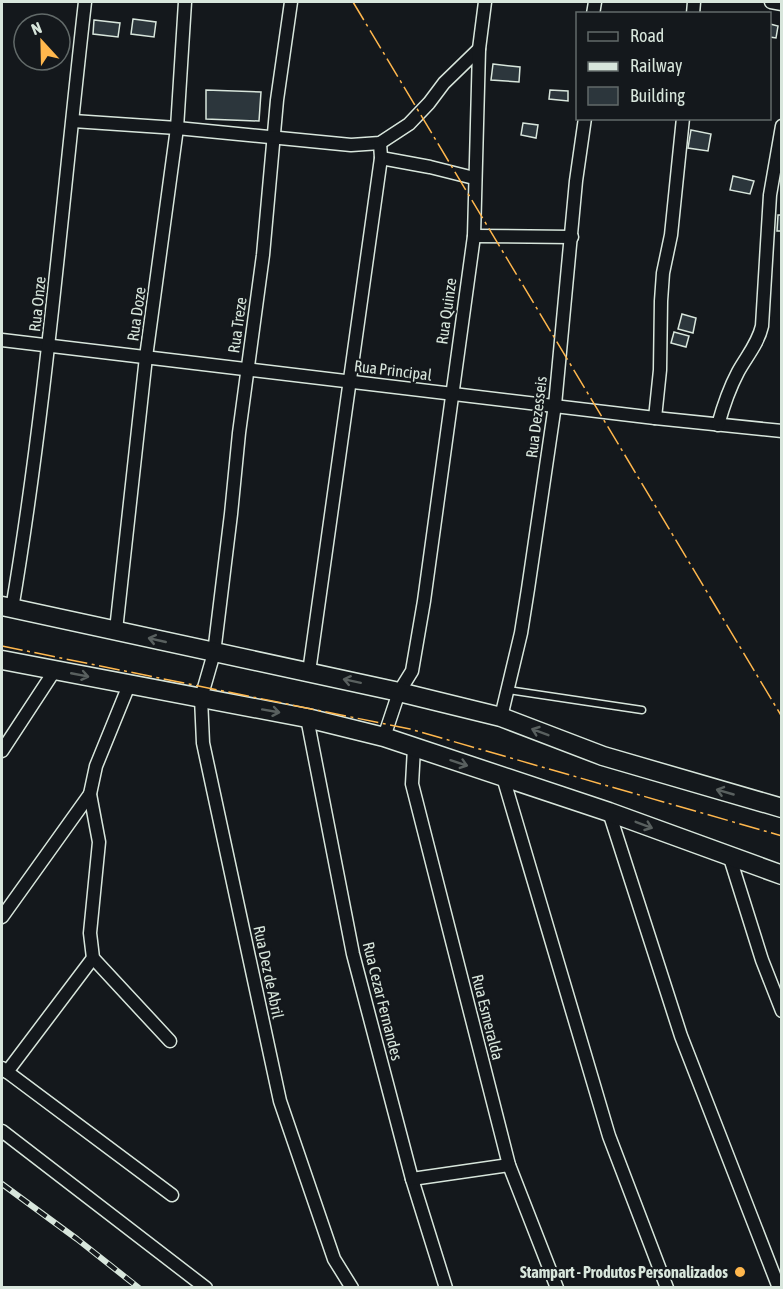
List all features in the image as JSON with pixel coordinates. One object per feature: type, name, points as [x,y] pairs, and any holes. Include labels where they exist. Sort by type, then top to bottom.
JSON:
[{"type":"street","name":"Rua Onze","points":[[7,608],[22,551],[49,346],[85,2]]},
{"type":"street","name":"Rua Doze","points":[[116,630],[146,357],[177,128],[185,2]]},
{"type":"street","name":"Rua Treze","points":[[214,653],[247,369],[263,255],[277,100],[291,2]]},
{"type":"street","name":"Rua Quinze","points":[[384,737],[399,692],[410,677],[417,643],[474,236],[479,49],[485,2]]},
{"type":"street","points":[[771,2],[782,4]]},
{"type":"street","points":[[73,122],[177,128],[351,145],[380,143],[409,124],[444,83],[479,49]]},
{"type":"street","name":"Rua Dezesseis","points":[[501,717],[528,589],[555,405],[562,315],[585,120]]},
{"type":"street","points":[[655,418],[660,370],[663,273],[672,236],[683,120]]},
{"type":"street","points":[[718,425],[736,375],[756,343],[762,326],[770,195],[782,126]]},
{"type":"street","points":[[309,672],[381,158],[380,143]]},
{"type":"street","points":[[381,158],[474,178]]},
{"type":"street","points":[[474,236],[572,237]]},
{"type":"street","name":"Rua Principal","points":[[2,340],[655,418],[782,431]]},
{"type":"street","points":[[7,608],[309,672],[501,717],[603,756],[782,808]]},
{"type":"street","name":"Rua Dez de Abril","points":[[214,653],[201,698],[203,742],[280,1101],[334,1259],[352,1287]]},
{"type":"street","points":[[2,660],[307,718],[384,737],[609,812],[730,858],[782,875]]},
{"type":"street","points":[[2,751],[55,670]]},
{"type":"street","points":[[129,685],[96,766],[90,794],[99,842],[90,933],[93,958],[170,1041]]},
{"type":"street","name":"Rua Cezar Fernandes","points":[[307,718],[353,954],[412,1179],[446,1287]]},
{"type":"street","name":"Rua Esmeralda","points":[[414,748],[412,784],[508,1165],[557,1287]]},
{"type":"street","points":[[503,777],[609,1136],[667,1287]]},
{"type":"street","points":[[2,917],[90,794]]},
{"type":"street","points":[[609,812],[681,1036],[778,1287]]},
{"type":"street","points":[[730,858],[762,960],[782,1011]]},
{"type":"street","points":[[93,958],[4,1070],[172,1195]]},
{"type":"street","points":[[2,1131],[206,1287]]},
{"type":"street","points":[[412,1179],[508,1165]]},
{"type":"lane","points":[[508,690],[642,710]]},
{"type":"building","points":[[133,19],[156,22],[154,37],[131,34]]},
{"type":"building","points":[[94,20],[120,23],[118,37],[93,34]]},
{"type":"building","points":[[771,24],[778,26],[776,38],[771,37]]},
{"type":"building","points":[[493,64],[520,67],[519,82],[491,80]]},
{"type":"building","points":[[206,90],[261,92],[259,121],[206,119]]},
{"type":"building","points":[[550,90],[568,91],[568,101],[549,99]]},
{"type":"building","points":[[523,123],[538,125],[536,138],[521,135]]},
{"type":"building","points":[[691,130],[711,134],[708,151],[688,148]]},
{"type":"building","points":[[733,176],[754,181],[750,194],[730,190]]},
{"type":"building","points":[[778,215],[782,215],[782,231],[777,231]]},
{"type":"building","points":[[682,314],[696,318],[693,333],[678,329]]},
{"type":"building","points":[[674,332],[689,336],[686,347],[671,343]]},
{"type":"railway","points":[[2,1184],[139,1288]]},
{"type":"power","points":[[353,2],[782,717]]},
{"type":"power","points":[[2,646],[410,729],[782,836]]},
{"type":"place","name":"Stampart - Produtos Personalizados","points":[[740,1272]]}]
